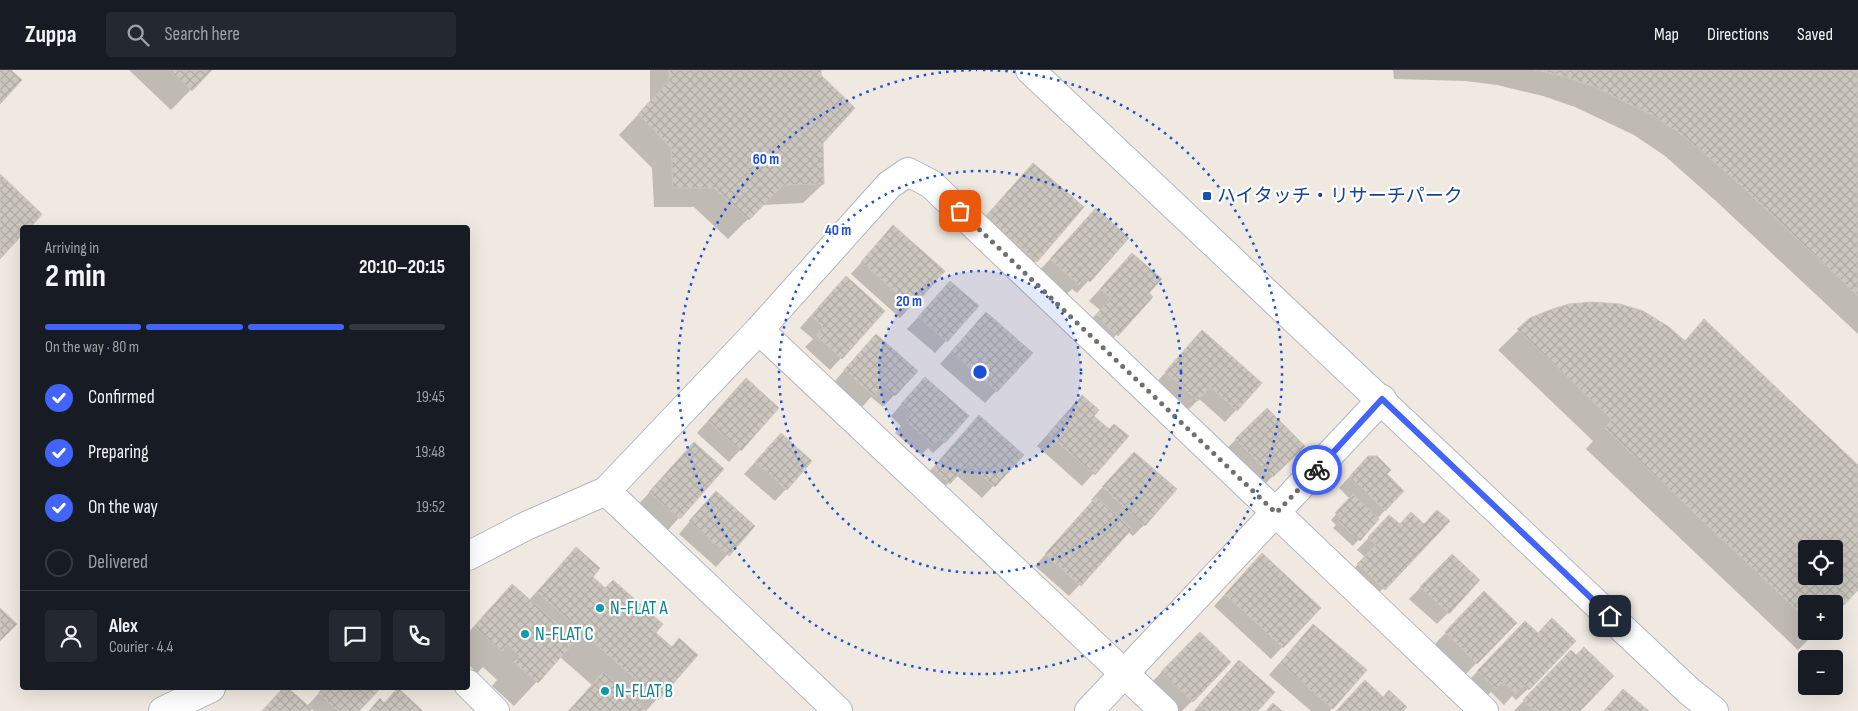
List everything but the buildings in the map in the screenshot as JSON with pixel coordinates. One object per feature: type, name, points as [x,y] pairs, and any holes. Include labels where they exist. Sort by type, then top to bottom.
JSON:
[{"type":"street","points":[[1030,70],[1382,399],[1689,691],[1714,711]]},
{"type":"street","points":[[470,555],[526,526],[606,491],[759,330],[890,185],[908,172],[931,184],[1484,711]]},
{"type":"street","points":[[759,330],[1164,711]]},
{"type":"street","points":[[1090,711],[1382,399]]},
{"type":"street","points":[[606,491],[838,711]]},
{"type":"street","points":[[470,686],[495,711]]},
{"type":"street","points":[[178,708],[208,690]]},
{"type":"way so far","points":[[960,211],[1276,513],[1317,470]]},
{"type":"place","name":"ハイタッチ・リサーチパーク","points":[[1207,196]]},
{"type":"place","name":"N-FLAT A","points":[[600,608]]},
{"type":"place","name":"N-FLAT C","points":[[525,634]]},
{"type":"place","name":"N-FLAT B","points":[[605,691]]},
{"type":"route","points":[[1317,470],[1382,399],[1610,616]]}]
